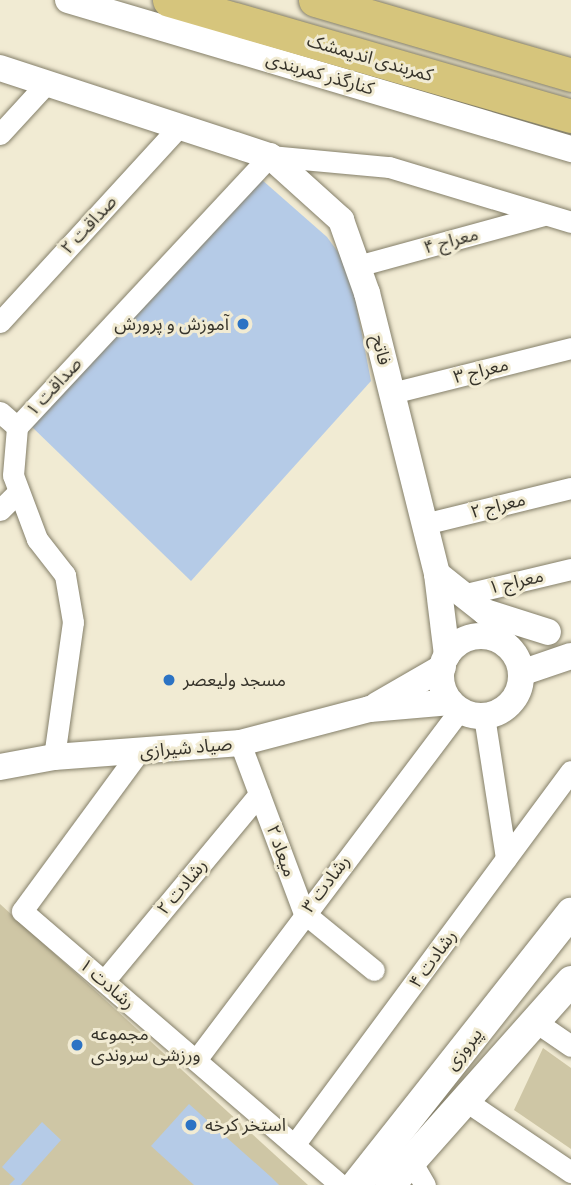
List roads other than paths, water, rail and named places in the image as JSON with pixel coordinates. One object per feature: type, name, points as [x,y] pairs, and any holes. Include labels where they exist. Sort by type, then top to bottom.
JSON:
[{"type":"main road","name":"کمربندی اندیمشک","points":[[169,0],[571,116]]},
{"type":"main road","points":[[314,0],[571,75]]},
{"type":"main road","name":"پیروزی","points":[[356,1185],[571,913]]},
{"type":"main road","name":"پیروزی","points":[[390,1185],[418,1173],[466,1101],[571,981]]},
{"type":"street","name":"کنارگذر کمربندی","points":[[68,0],[571,149]]},
{"type":"street","points":[[0,68],[270,156],[389,167],[571,222]]},
{"type":"street","points":[[0,134],[46,84]]},
{"type":"street","name":"صداقت ۲","points":[[0,322],[178,128]]},
{"type":"street","name":"فاتح","points":[[270,156],[341,220],[357,266],[437,574]]},
{"type":"street","name":"صداقت ۱","points":[[54,757],[74,622],[65,575],[37,539],[13,475],[17,427],[270,156]]},
{"type":"street","name":"معراج ۴","points":[[357,266],[544,215]]},
{"type":"street","name":"معراج ۳","points":[[391,393],[571,348]]},
{"type":"street","points":[[0,412],[17,427]]},
{"type":"street","name":"معراج ۲","points":[[424,524],[571,488]]},
{"type":"street","points":[[0,510],[18,492]]},
{"type":"street","name":"معراج ۱","points":[[462,595],[571,569]]},
{"type":"street","points":[[437,574],[462,595],[508,623],[560,635]]},
{"type":"street","points":[[370,709],[507,707],[520,686],[521,673],[512,651],[485,637],[437,574]]},
{"type":"street","points":[[437,574],[445,661],[441,679],[465,709],[506,858]]},
{"type":"street","points":[[370,709],[445,661],[466,639],[560,635]]},
{"type":"street","points":[[521,673],[571,656]]},
{"type":"street","name":"صیاد شیرازی","points":[[0,767],[54,757],[138,753],[240,743],[370,709]]},
{"type":"street","name":"رشادت ۳","points":[[196,1060],[304,913],[465,709]]},
{"type":"street","name":"میعاد ۲","points":[[240,743],[304,913]]},
{"type":"street","name":"رشادت ۱","points":[[138,753],[22,911],[340,1185]]},
{"type":"street","name":"رشادت ۴","points":[[294,1145],[571,771]]},
{"type":"street","name":"رشادت ۲","points":[[104,981],[259,794]]},
{"type":"street","points":[[304,913],[374,970]]},
{"type":"street","points":[[536,1022],[571,1046]]},
{"type":"street","points":[[466,1101],[571,1172]]},
{"type":"place","name":"آموزش و پرورش","points":[[243,324]]},
{"type":"place","name":"مسجد ولیعصر","points":[[169,680]]},
{"type":"place","name":"مجموعه ورزشی سروندی","points":[[77,1045]]},
{"type":"place","name":"استخر کرخه","points":[[191,1125]]}]
